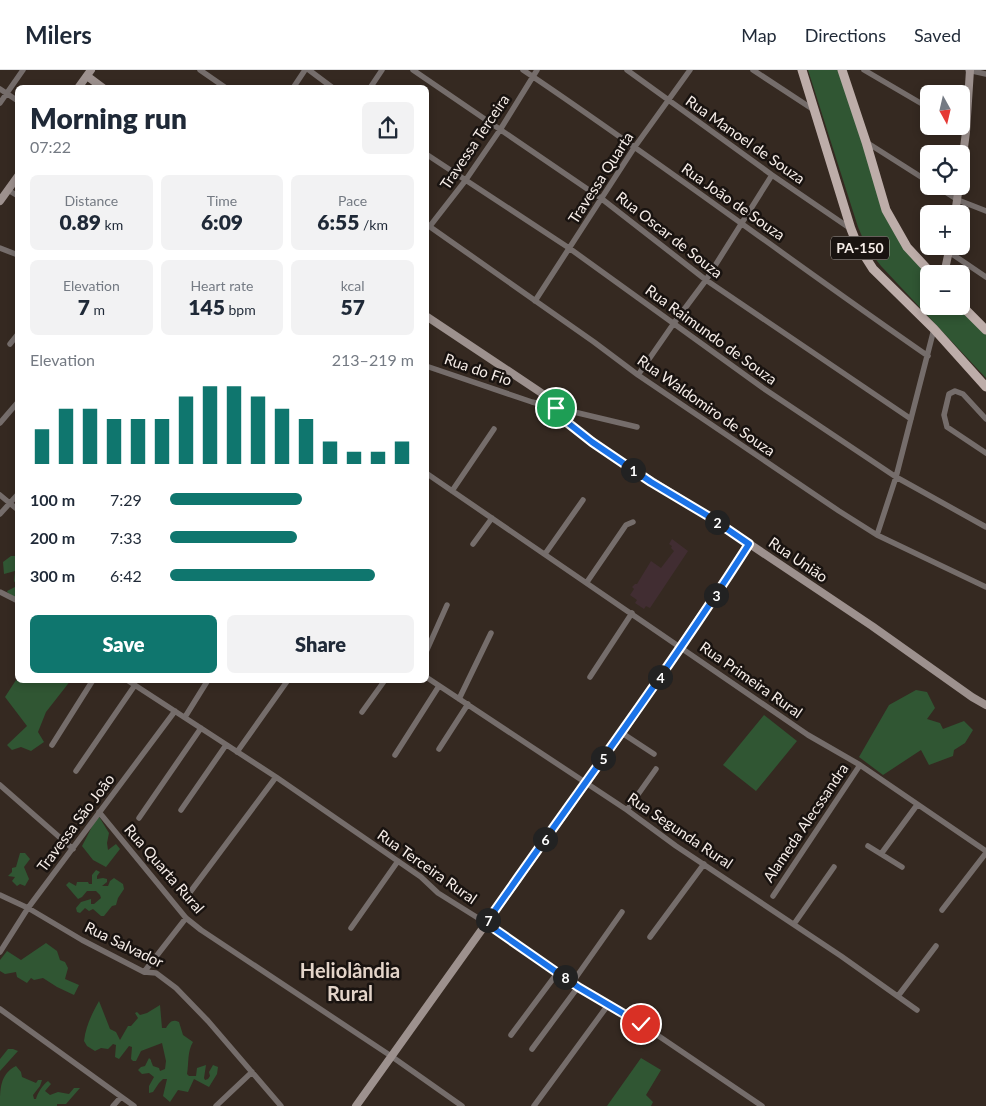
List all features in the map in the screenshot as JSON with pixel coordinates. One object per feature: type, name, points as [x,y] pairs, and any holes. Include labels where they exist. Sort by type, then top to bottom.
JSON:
[{"type":"main road","name":"PA-150","points":[[802,70],[857,244],[873,269],[934,329],[986,387]]},
{"type":"main road","name":"PA-150","points":[[842,70],[886,210],[907,247],[924,265]]},
{"type":"main road","points":[[970,313],[986,330]]},
{"type":"street","points":[[0,103],[23,70]]},
{"type":"street","points":[[200,70],[222,85]]},
{"type":"street","points":[[295,85],[305,70]]},
{"type":"street","points":[[309,70],[328,85]]},
{"type":"street","points":[[372,85],[382,70]]},
{"type":"street","name":"Rua Oscar de Souza","points":[[413,70],[602,199],[706,280],[911,419]]},
{"type":"street","name":"Rua João de Souza","points":[[523,70],[928,356]]},
{"type":"street","name":"Travessa Terceira","points":[[429,224],[465,181],[538,70]]},
{"type":"street","name":"Rua Manoel de Souza","points":[[627,70],[772,175],[851,229]]},
{"type":"street","name":"Travessa Quarta","points":[[535,301],[634,148],[690,70]]},
{"type":"street","points":[[753,70],[816,111]]},
{"type":"street","points":[[864,70],[920,103]]},
{"type":"street","points":[[968,85],[969,70],[986,74]]},
{"type":"street","points":[[80,85],[89,73],[100,85]]},
{"type":"street","points":[[0,89],[15,99]]},
{"type":"street","points":[[866,142],[920,176]]},
{"type":"street","name":"Rua Raimundo de Souza","points":[[429,156],[569,248],[763,388],[896,477],[986,527]]},
{"type":"street","points":[[638,375],[706,280],[772,175]]},
{"type":"street","points":[[0,201],[15,180]]},
{"type":"street","points":[[8,190],[15,194]]},
{"type":"street","points":[[950,195],[986,211]]},
{"type":"street","points":[[957,205],[958,195]]},
{"type":"street","name":"Rua Waldomiro de Souza","points":[[429,226],[638,375],[783,474],[877,535],[986,587]]},
{"type":"street","points":[[0,248],[15,253]]},
{"type":"street","points":[[957,255],[986,278]]},
{"type":"street","name":"Rua União","points":[[429,318],[543,394],[568,423],[592,442],[651,482],[708,516],[986,705]]},
{"type":"street","points":[[877,535],[896,477],[934,329]]},
{"type":"street","points":[[10,344],[15,338]]},
{"type":"street","name":"Rua do Fio","points":[[429,367],[532,402],[637,427]]},
{"type":"street","points":[[986,419],[963,394],[955,391],[949,394],[944,415],[947,427],[986,453]]},
{"type":"street","points":[[0,423],[15,406]]},
{"type":"street","points":[[452,491],[494,429]]},
{"type":"street","name":"Rua Primeira Rural","points":[[429,475],[681,646],[808,735],[860,765],[986,852]]},
{"type":"street","points":[[0,496],[15,507]]},
{"type":"street","points":[[0,514],[15,497]]},
{"type":"street","points":[[546,554],[583,500]]},
{"type":"street","points":[[473,544],[492,518]]},
{"type":"street","points":[[587,582],[626,525],[633,522]]},
{"type":"street","points":[[356,1106],[681,646],[749,544]]},
{"type":"street","points":[[0,592],[15,600]]},
{"type":"street","points":[[429,645],[447,605]]},
{"type":"street","points":[[590,677],[632,613]]},
{"type":"street","points":[[460,699],[491,633]]},
{"type":"street","name":"Rua Segunda Rural","points":[[429,679],[627,810],[676,846],[735,881],[917,1010]]},
{"type":"street","points":[[52,745],[91,683]]},
{"type":"street","name":"Rua Terceira Rural","points":[[131,683],[276,777],[398,861],[438,893],[486,923],[575,985],[688,1056],[762,1106]]},
{"type":"street","points":[[185,717],[206,683]]},
{"type":"street","points":[[237,752],[286,683]]},
{"type":"street","points":[[362,712],[383,683]]},
{"type":"street","points":[[76,771],[135,686]]},
{"type":"street","points":[[395,755],[439,686]]},
{"type":"street","points":[[439,749],[468,704]]},
{"type":"street","name":"Travessa São João","points":[[0,952],[28,908],[73,849],[98,812],[176,711]]},
{"type":"street","points":[[139,818],[201,728]]},
{"type":"street","points":[[619,734],[654,754]]},
{"type":"street","points":[[181,810],[226,745]]},
{"type":"street","name":"Alameda Alecssandra","points":[[773,896],[860,765]]},
{"type":"street","points":[[627,810],[656,769]]},
{"type":"street","points":[[185,899],[276,777]]},
{"type":"street","points":[[0,785],[73,849]]},
{"type":"street","points":[[881,854],[917,805]]},
{"type":"street","name":"Rua Quarta Rural","points":[[98,812],[186,918],[462,1106]]},
{"type":"street","points":[[868,846],[902,867]]},
{"type":"street","points":[[942,910],[986,852]]},
{"type":"street","points":[[351,928],[398,861]]},
{"type":"street","points":[[650,937],[704,864]]},
{"type":"street","points":[[794,924],[834,867]]},
{"type":"street","name":"Rua Salvador","points":[[0,895],[28,908],[82,940],[144,972],[156,973],[176,988],[281,1106]]},
{"type":"street","points":[[532,1049],[622,912]]},
{"type":"street","points":[[144,972],[186,918]]},
{"type":"street","points":[[898,998],[936,946]]},
{"type":"street","points":[[511,1036],[558,972]]},
{"type":"street","points":[[534,1106],[608,1005]]},
{"type":"street","points":[[0,1008],[134,1106]]},
{"type":"street","points":[[216,1106],[252,1072]]},
{"type":"street","points":[[113,1106],[121,1097]]},
{"type":"shaded area","points":[[672,539],[688,551],[650,608],[646,606],[644,609],[635,603],[637,600],[630,595],[634,589],[632,587],[637,584],[651,561],[661,568],[674,551],[669,544]]},
{"type":"green space","points":[[808,70],[839,70],[884,211],[923,265],[920,265],[920,308],[867,248],[858,227]]},
{"type":"green space","points":[[927,315],[968,315],[986,334],[986,378]]},
{"type":"green space","points":[[11,556],[15,556],[15,571],[4,574],[3,562]]},
{"type":"green space","points":[[15,587],[15,598],[8,593],[7,591]]},
{"type":"green space","points":[[15,682],[69,683],[46,712],[38,732],[44,742],[31,751],[21,747],[12,750],[7,745],[27,726],[5,697]]},
{"type":"green space","points":[[916,690],[927,692],[935,708],[927,719],[940,723],[943,729],[964,721],[973,730],[965,743],[954,750],[953,756],[929,765],[921,750],[883,775],[859,757],[889,705]]},
{"type":"green space","points":[[764,715],[797,741],[756,791],[723,765]]},
{"type":"green space","points":[[98,815],[109,833],[108,850],[116,844],[120,849],[106,867],[93,860],[82,846]]},
{"type":"green space","points":[[20,853],[25,853],[30,859],[24,867],[29,879],[25,886],[20,884],[17,886],[12,881],[15,877],[8,876],[12,872],[12,868],[16,867]]},
{"type":"green space","points":[[96,870],[100,872],[97,879],[107,879],[107,882],[102,886],[108,886],[114,878],[123,884],[124,889],[116,905],[112,906],[104,916],[101,916],[93,909],[89,911],[85,908],[80,913],[77,912],[76,908],[81,902],[91,899],[91,904],[94,904],[101,898],[96,891],[87,891],[78,899],[66,885],[69,882],[76,886],[77,882],[92,884],[92,875]]},
{"type":"green space","points":[[46,943],[57,951],[60,960],[65,962],[68,968],[65,979],[79,985],[74,995],[43,978],[34,980],[31,978],[27,983],[17,977],[16,972],[5,974],[0,971],[0,960],[7,951],[21,960]]},
{"type":"green space","points":[[99,1001],[110,1029],[116,1032],[120,1040],[128,1026],[131,1026],[138,1018],[135,1013],[137,1012],[140,1015],[147,1013],[160,1005],[162,1028],[166,1028],[173,1021],[177,1021],[183,1035],[193,1042],[189,1054],[187,1074],[189,1076],[196,1076],[197,1068],[206,1065],[205,1080],[210,1076],[209,1072],[213,1065],[218,1067],[217,1074],[209,1087],[194,1079],[188,1092],[178,1090],[170,1102],[163,1096],[167,1079],[163,1079],[153,1092],[149,1093],[149,1086],[154,1077],[149,1073],[142,1074],[138,1070],[145,1066],[149,1058],[153,1066],[159,1068],[160,1071],[165,1069],[166,1061],[162,1043],[141,1051],[136,1061],[131,1059],[132,1047],[129,1046],[119,1059],[115,1057],[116,1045],[113,1044],[108,1049],[101,1048],[95,1051],[87,1046],[84,1041],[86,1030]]},
{"type":"green space","points":[[8,1049],[18,1051],[0,1071],[0,1059]]},
{"type":"green space","points":[[641,1058],[661,1070],[646,1095],[653,1102],[651,1106],[607,1106]]},
{"type":"green space","points":[[16,1066],[21,1072],[22,1077],[36,1083],[38,1080],[42,1080],[33,1095],[34,1099],[36,1099],[40,1089],[48,1081],[51,1084],[45,1091],[50,1095],[58,1092],[69,1094],[74,1088],[80,1088],[66,1104],[57,1104],[57,1106],[0,1106],[1,1088],[4,1078]]},
{"type":"district","name":"Heliolândia Rural","points":[[350,982]]},
{"type":"route","points":[[556,408],[568,423],[582,435],[651,482],[708,516],[749,544],[622,733],[486,923],[578,987],[641,1024]]}]
